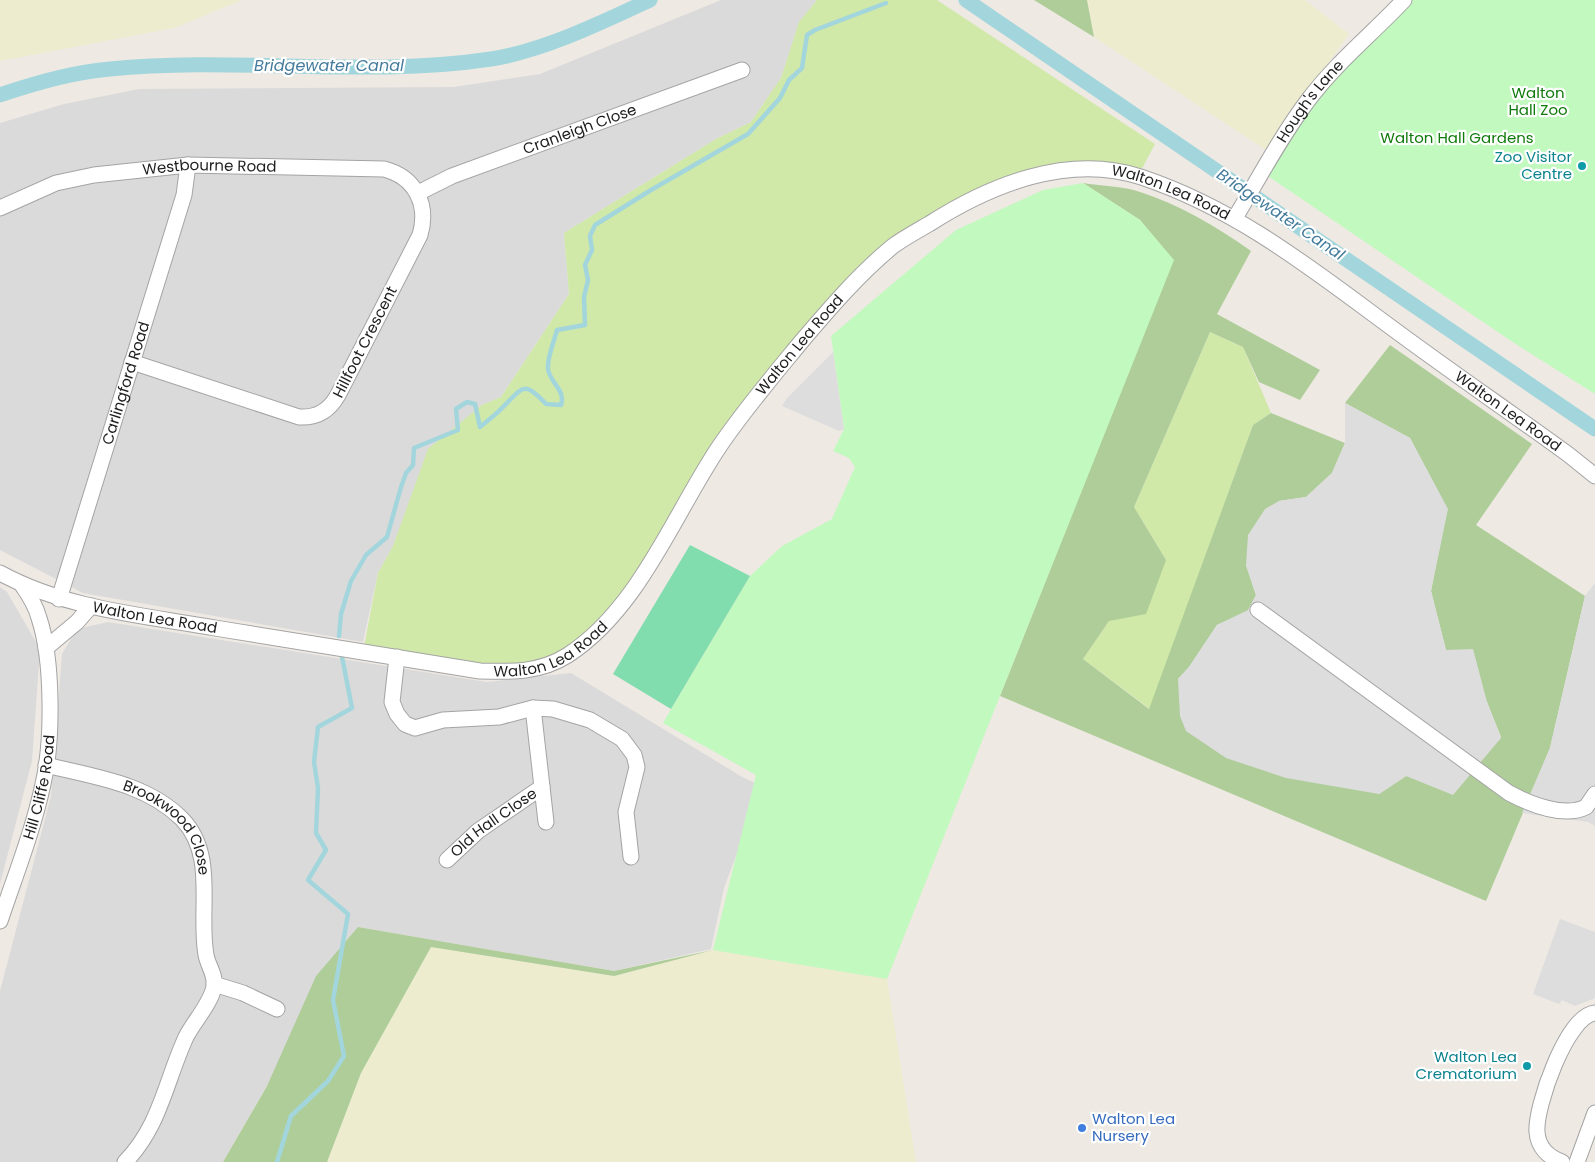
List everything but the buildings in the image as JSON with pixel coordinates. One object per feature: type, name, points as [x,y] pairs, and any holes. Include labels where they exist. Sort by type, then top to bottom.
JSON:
[{"type":"street","name":"Hough's Lane","points":[[1235,218],[1267,160],[1309,98],[1341,62],[1404,0]]},
{"type":"street","name":"Cranleigh Close","points":[[418,193],[452,176],[742,70]]},
{"type":"street","name":"Westbourne Road","points":[[0,208],[71,178],[188,165],[384,169],[400,175],[418,193]]},
{"type":"street","name":"Carlingford Road","points":[[60,599],[184,195],[188,165]]},
{"type":"street","name":"Walton Lea Road","points":[[0,573],[22,585],[60,599],[91,606],[397,658],[480,670],[517,672],[541,668],[567,656],[598,632],[632,589],[659,549],[717,449],[758,394],[843,293],[894,246],[955,208],[993,190],[1028,177],[1082,168],[1138,176],[1235,218],[1273,241],[1569,455],[1595,476]]},
{"type":"street","name":"Hillfoot Crescent","points":[[132,362],[299,417],[316,416],[330,408],[420,235],[423,217],[418,193]]},
{"type":"street","name":"Hill Cliffe Road","points":[[0,922],[39,803],[46,765],[49,710],[46,648],[39,616],[22,585]]},
{"type":"street","points":[[46,648],[77,622],[91,606]]},
{"type":"street","points":[[1258,610],[1509,792],[1545,808],[1572,810],[1586,807],[1595,794]]},
{"type":"street","points":[[397,658],[392,702],[397,714],[406,724],[415,728],[443,720],[499,717],[532,708],[553,709],[572,713],[608,730],[629,746],[637,767],[626,812],[631,858]]},
{"type":"street","name":"Old Hall Close","points":[[532,708],[546,822]]},
{"type":"street","name":"Brookwood Close","points":[[46,765],[136,789],[162,803],[183,820],[195,840],[199,853],[204,883],[206,954],[214,984]]},
{"type":"street","name":"Old Hall Close","points":[[447,860],[478,831],[542,787]]},
{"type":"street","points":[[125,1162],[136,1150],[152,1125],[186,1038],[209,1000],[214,984],[243,993],[277,1009]]},
{"type":"street","points":[[1562,1162],[1545,1152],[1537,1132],[1538,1114],[1545,1091],[1566,1042],[1581,1020],[1590,1013],[1595,1013]]},
{"type":"street","points":[[1577,1162],[1595,1113]]},
{"type":"shaded area","points":[[721,0],[817,0],[799,22],[781,78],[751,122],[716,139],[564,233],[569,294],[501,397],[482,405],[408,505],[393,546],[378,573],[363,642],[83,593],[0,550],[0,123],[64,104],[139,89],[454,87],[540,74]]},
{"type":"shaded area","points":[[833,352],[844,429],[839,431],[782,406],[787,398]]},
{"type":"shaded area","points":[[1345,403],[1410,438],[1448,509],[1431,591],[1446,650],[1473,649],[1487,702],[1501,738],[1453,795],[1406,776],[1379,794],[1286,778],[1226,758],[1186,731],[1180,716],[1178,679],[1189,667],[1217,625],[1248,610],[1256,595],[1246,565],[1248,535],[1265,509],[1279,501],[1306,497],[1332,473],[1345,443]]},
{"type":"shaded area","points":[[1595,583],[1595,826],[1588,822],[1522,813],[1550,748],[1585,596]]},
{"type":"shaded area","points":[[0,587],[7,592],[40,649],[32,761],[0,884]]},
{"type":"shaded area","points":[[108,622],[487,682],[571,673],[744,778],[762,786],[724,888],[711,949],[614,971],[358,927],[223,1162],[0,1162],[0,991],[51,796],[62,654],[77,629]]},
{"type":"shaded area","points":[[1560,919],[1595,932],[1595,998],[1575,1006],[1562,1000],[1559,1004],[1533,994]]},
{"type":"green space","points":[[0,0],[242,0],[174,28],[0,61]]},
{"type":"green space","points":[[817,0],[937,0],[1155,144],[1138,176],[1082,168],[1028,177],[894,246],[752,401],[632,589],[567,656],[517,672],[363,652],[378,573],[393,546],[428,449],[482,405],[501,397],[569,294],[564,233],[716,139],[751,122],[781,78],[799,22]]},
{"type":"green space","points":[[1034,0],[1087,0],[1094,37]]},
{"type":"green space","points":[[1087,0],[1305,0],[1349,34],[1266,150],[1094,37]]},
{"type":"green space","name":"Walton Hall Gardens","points":[[1398,0],[1595,0],[1595,394],[1514,343],[1265,174],[1314,100]]},
{"type":"green space","points":[[1083,183],[1130,189],[1167,202],[1224,233],[1251,251],[1217,314],[1320,370],[1300,400],[1259,382],[1243,347],[1210,332],[1134,507],[1166,560],[1146,614],[1109,621],[1083,659],[1149,709],[1253,425],[1271,413],[1345,443],[1332,473],[1306,497],[1279,501],[1246,565],[1256,595],[1248,611],[1217,625],[1189,667],[1178,679],[1379,794],[1406,776],[1501,737],[1487,702],[1446,650],[1431,591],[1447,509],[1410,438],[1345,403],[1390,345],[1532,444],[1476,525],[1585,596],[1550,748],[1486,901],[1000,696],[1173,260],[1140,220]]},
{"type":"green space","points":[[1083,183],[1140,220],[1174,260],[887,979],[713,950],[756,775],[663,723],[750,576],[782,546],[832,519],[855,467],[849,458],[833,451],[844,429],[831,336],[956,230],[1043,190]]},
{"type":"green space","points":[[1210,332],[1243,347],[1271,413],[1253,425],[1150,709],[1083,659],[1109,621],[1166,560],[1134,507]]},
{"type":"green space","points":[[690,545],[750,576],[671,709],[613,674]]},
{"type":"green space","points":[[358,927],[614,971],[713,950],[614,976],[431,947],[361,1073],[327,1162],[223,1162],[267,1086],[316,976]]},
{"type":"green space","points":[[431,947],[614,976],[713,950],[887,979],[916,1162],[327,1162],[361,1073]]},
{"type":"waterway","name":"Bridgewater Canal","points":[[0,95],[54,79],[110,69],[205,65],[396,67],[491,59],[552,43],[650,0]]},
{"type":"waterway","name":"Bridgewater Canal","points":[[966,0],[1595,429]]},
{"type":"waterway","points":[[339,636],[341,614],[351,581],[366,555],[387,537],[406,473],[413,465],[414,448],[458,430],[456,409],[467,402],[475,404],[480,427],[515,394],[524,389],[528,389],[539,396],[546,404],[561,405],[560,391],[549,374],[549,360],[557,330],[585,325],[584,297],[588,280],[585,265],[592,250],[590,236],[595,225],[748,134],[780,98],[789,80],[802,68],[807,35],[815,30],[886,3]]},
{"type":"waterway","points":[[277,1162],[291,1116],[328,1081],[344,1056],[333,1000],[348,914],[308,880],[326,850],[316,833],[318,788],[314,762],[318,727],[352,708],[342,657]]},
{"type":"place","name":"Zoo Visitor Centre","points":[[1582,166]]},
{"type":"place","name":"Walton Lea Crematorium","points":[[1527,1066]]},
{"type":"place","name":"Walton Lea Nursery","points":[[1082,1128]]},
{"type":"park label","name":"Walton Hall Zoo","points":[[1538,102]]}]
